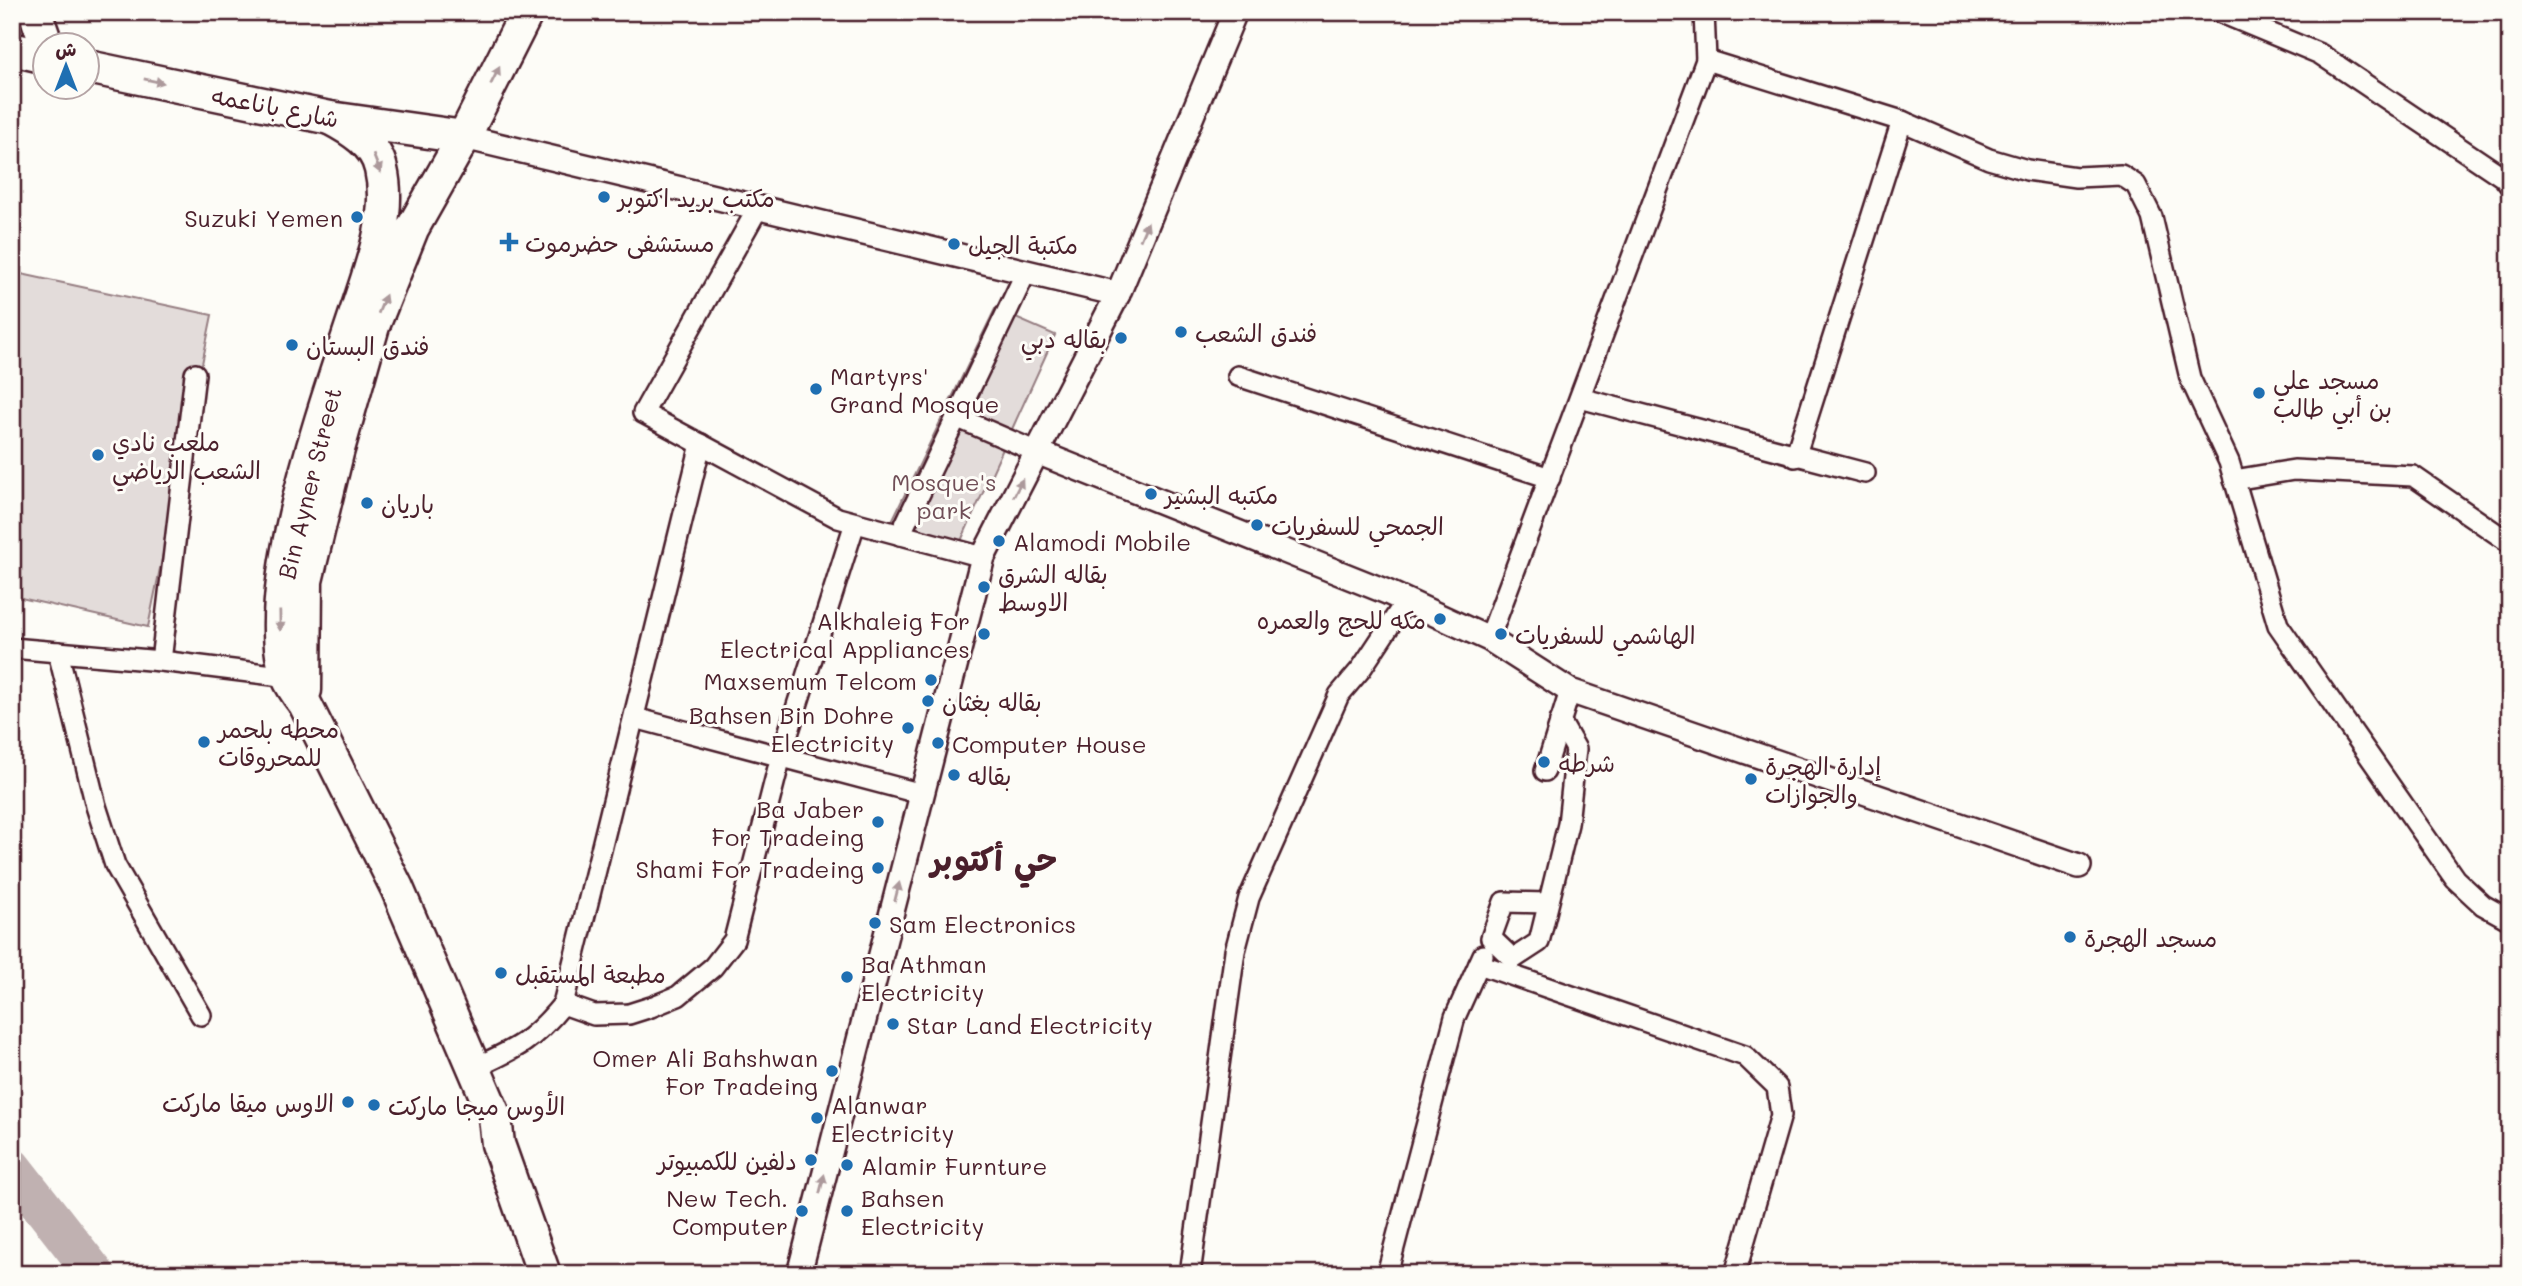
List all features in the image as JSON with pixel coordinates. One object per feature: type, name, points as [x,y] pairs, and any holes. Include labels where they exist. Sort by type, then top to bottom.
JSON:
[{"type":"highway","points":[[36,12],[42,32]]},
{"type":"highway","name":"Bin Ayner Street","points":[[299,687],[306,581],[337,453],[373,326],[412,229],[464,138],[527,12]]},
{"type":"highway","points":[[12,49],[32,54]]},
{"type":"highway","name":"شارع باناعمه","points":[[102,70],[330,118],[464,138]]},
{"type":"highway","name":"Bin Ayner Street","points":[[330,118],[354,131],[369,147],[381,168],[383,193],[378,243],[312,454],[284,576],[279,620],[299,687],[397,888],[495,1117],[498,1143],[544,1274]]},
{"type":"highway","name":"Bin Ayner Street","points":[[495,1117],[515,1136],[567,1274]]},
{"type":"street","points":[[799,1274],[983,557],[1118,294],[1235,12]]},
{"type":"street","points":[[1489,639],[1706,60],[1704,12]]},
{"type":"street","points":[[2219,12],[2320,54],[2503,177],[2510,186]]},
{"type":"street","points":[[1706,60],[1902,121],[1989,159],[2027,170],[2076,177],[2121,175],[2136,186],[2152,217],[2190,379],[2234,480],[2278,625],[2455,879],[2483,905],[2510,920]]},
{"type":"street","points":[[1795,457],[1902,121]]},
{"type":"street","points":[[464,138],[1118,294]]},
{"type":"street","points":[[758,208],[643,413],[838,518],[983,557]]},
{"type":"street","points":[[900,535],[1026,272]]},
{"type":"street","points":[[161,660],[195,374]]},
{"type":"street","points":[[1238,376],[1550,478]]},
{"type":"street","points":[[1580,398],[1795,457],[1865,473]]},
{"type":"street","points":[[956,417],[1406,601],[1489,639],[1570,691],[2079,866]]},
{"type":"street","points":[[474,1068],[530,1040],[540,1032],[562,1004],[701,443]]},
{"type":"street","points":[[2234,480],[2294,470],[2413,476],[2510,543]]},
{"type":"street","points":[[562,1004],[594,1014],[629,1014],[678,996],[713,967],[734,940],[781,757],[855,523]]},
{"type":"street","points":[[1190,1274],[1235,951],[1249,898],[1339,695],[1361,669],[1406,601]]},
{"type":"street","points":[[12,648],[161,660],[299,687]]},
{"type":"street","points":[[58,652],[96,806],[115,865],[201,1015]]},
{"type":"street","points":[[1545,771],[1570,691]]},
{"type":"street","points":[[635,718],[922,793]]},
{"type":"street","points":[[1491,938],[1513,959],[1539,942],[1568,824],[1576,749],[1560,721]]},
{"type":"street","points":[[1387,1274],[1455,1017],[1491,938],[1504,902],[1548,902]]},
{"type":"street","points":[[1479,964],[1745,1056],[1777,1087],[1781,1115],[1735,1274]]},
{"type":"green space","name":"ملعب نادي الشعب الرياضي","points":[[12,272],[212,315],[148,627],[12,596]]},
{"type":"green space","name":"Mosque's park","points":[[995,309],[1055,335],[960,543],[889,527]]},
{"type":"waterway","points":[[12,1168],[95,1274]]},
{"type":"place","name":"مكتب بريد اكتوبر","points":[[604,197]]},
{"type":"place","name":"Suzuki Yemen","points":[[357,217]]},
{"type":"place","name":"مستشفى حضرموت","points":[[509,242]]},
{"type":"place","name":"مكتبة الجيل","points":[[954,244]]},
{"type":"place","name":"فندق الشعب","points":[[1181,332]]},
{"type":"place","name":"بقاله دبي","points":[[1121,338]]},
{"type":"place","name":"فندق البستان","points":[[292,345]]},
{"type":"place","name":"Martyrs' Grand Mosque","points":[[816,389]]},
{"type":"place","name":"مسجد علي بن أبي طالب","points":[[2259,393]]},
{"type":"place","name":"ملعب نادي الشعب الرياضي","points":[[98,455]]},
{"type":"place","name":"مكتبه البشير","points":[[1151,494]]},
{"type":"place","name":"باريان","points":[[367,503]]},
{"type":"place","name":"الجمحي للسفريات","points":[[1257,525]]},
{"type":"place","name":"Alamodi Mobile","points":[[999,541]]},
{"type":"place","name":"بقاله الشرق الاوسط","points":[[984,587]]},
{"type":"place","name":"مكه للحج والعمره","points":[[1440,619]]},
{"type":"place","name":"Alkhaleig For Electrical Appliances","points":[[984,634]]},
{"type":"place","name":"الهاشمي للسفريات","points":[[1501,634]]},
{"type":"place","name":"Maxsemum Telcom","points":[[931,680]]},
{"type":"place","name":"بقاله بغثان","points":[[928,701]]},
{"type":"place","name":"Bahsen Bin Dohre Electricity","points":[[908,728]]},
{"type":"place","name":"محطه بلحمر للمحروقات","points":[[204,742]]},
{"type":"place","name":"Computer House","points":[[938,743]]},
{"type":"place","name":"شرطه","points":[[1544,762]]},
{"type":"place","name":"بقاله","points":[[954,775]]},
{"type":"place","name":"إدارة الهجرة والجوازات","points":[[1751,779]]},
{"type":"place","name":"Ba Jaber For Tradeing","points":[[878,822]]},
{"type":"place","name":"Shami For Tradeing","points":[[878,868]]},
{"type":"place","name":"Sam Electronics","points":[[875,923]]},
{"type":"place","name":"مسجد الهجرة","points":[[2070,937]]},
{"type":"place","name":"مطبعة المستقبل","points":[[501,973]]},
{"type":"place","name":"Ba Athman Electricity","points":[[847,977]]},
{"type":"place","name":"Star Land Electricity","points":[[893,1024]]},
{"type":"place","name":"Omer Ali Bahshwan For Tradeing","points":[[832,1071]]},
{"type":"place","name":"الاوس ميقا ماركت","points":[[348,1102]]},
{"type":"place","name":"الأوس ميجا ماركت","points":[[374,1105]]},
{"type":"place","name":"Alanwar Electricity","points":[[817,1118]]},
{"type":"place","name":"دلفين للكمبيوتر","points":[[811,1160]]},
{"type":"place","name":"Alamir Furnture","points":[[847,1165]]},
{"type":"place","name":"New Tech. Computer","points":[[802,1211]]},
{"type":"place","name":"Bahsen Electricity","points":[[847,1211]]},
{"type":"district","name":"حي أكتوبر","points":[[994,858]]}]
